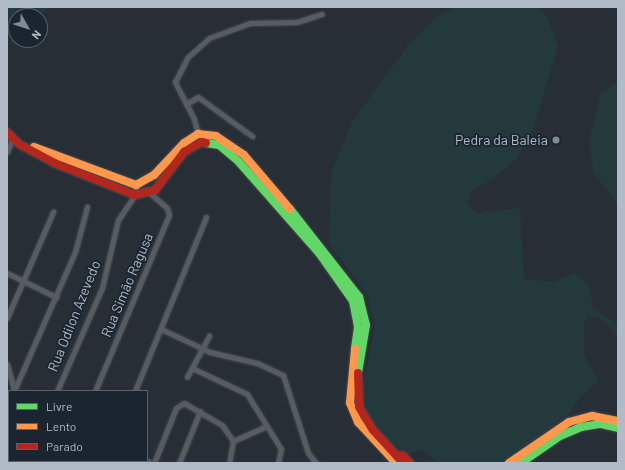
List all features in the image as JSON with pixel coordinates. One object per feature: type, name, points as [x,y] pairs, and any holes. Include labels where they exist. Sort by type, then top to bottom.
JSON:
[{"type":"main road","points":[[10,134],[94,172],[136,184],[147,181],[164,166]]},
{"type":"main road","points":[[10,134],[54,163],[134,195],[150,192],[164,180],[184,152],[201,142],[219,145],[254,178],[338,276],[353,301],[358,327],[349,388],[350,403],[358,422],[395,461],[403,463]]},
{"type":"main road","points":[[150,192],[150,183],[164,166],[184,143],[198,134],[216,136],[244,155],[352,285],[362,304],[366,325],[356,385],[359,407],[395,461]]},
{"type":"main road","points":[[509,463],[569,422],[592,416],[618,421]]},
{"type":"main road","points":[[521,463],[560,436],[581,427],[601,424],[618,428]]},
{"type":"main road","points":[[395,461],[403,456],[410,463]]},
{"type":"street","points":[[198,134],[175,82],[177,72],[208,38],[250,23],[297,22],[322,14]]},
{"type":"street","points":[[186,104],[198,97],[252,136]]},
{"type":"street","points":[[7,152],[10,134]]},
{"type":"street","name":"Rua Odilon Azevedo","points":[[57,390],[102,288],[118,220],[134,195],[136,184]]},
{"type":"street","name":"Rua Simão Ragusa","points":[[95,390],[169,215],[167,208],[150,192]]},
{"type":"street","points":[[14,390],[75,252],[87,207]]},
{"type":"street","points":[[7,318],[54,212]]},
{"type":"street","points":[[135,390],[206,217]]},
{"type":"street","points":[[7,273],[22,282],[56,297]]},
{"type":"street","points":[[161,329],[202,349],[257,363],[283,375],[308,453],[316,463]]},
{"type":"street","points":[[187,377],[209,336]]},
{"type":"street","points":[[7,364],[14,390]]},
{"type":"street","points":[[192,368],[246,393],[282,451],[278,463]]},
{"type":"street","points":[[153,463],[176,408],[180,403],[189,405],[218,421],[233,441],[229,463]]},
{"type":"street","points":[[179,463],[200,412]]},
{"type":"street","points":[[233,441],[266,426]]},
{"type":"green space","points":[[7,7],[49,7],[8,8],[7,38]]},
{"type":"green space","points":[[454,7],[537,7],[546,15],[558,45],[534,127],[517,158],[493,179],[472,190],[467,203],[477,213],[520,208],[524,279],[554,282],[575,273],[589,285],[593,308],[618,324],[618,338],[600,318],[589,316],[584,324],[584,355],[599,381],[580,397],[568,416],[503,463],[437,463],[421,449],[406,455],[380,434],[364,410],[361,394],[375,326],[367,294],[329,244],[331,173],[352,122],[406,48],[434,19]]},
{"type":"green space","points":[[618,81],[618,205],[593,172],[589,141],[601,93]]},
{"type":"traffic: fast","points":[[206,143],[219,145],[239,162],[319,253],[353,301],[358,327],[355,349]]},
{"type":"traffic: fast","points":[[290,209],[359,297],[366,325],[358,373]]},
{"type":"traffic: fast","points":[[521,463],[560,436],[581,427],[601,424],[618,428]]},
{"type":"traffic: slow","points":[[34,147],[136,185],[154,175],[184,143],[198,134],[216,136],[244,155],[290,209]]},
{"type":"traffic: slow","points":[[355,349],[350,403],[358,422],[396,463]]},
{"type":"traffic: slow","points":[[509,463],[569,422],[592,416],[618,421]]},
{"type":"traffic: jam","points":[[7,132],[19,144],[54,163],[135,195],[155,190],[184,152],[201,142],[206,143]]},
{"type":"traffic: jam","points":[[358,373],[359,407],[373,430],[403,463]]},
{"type":"traffic: jam","points":[[397,456],[403,456],[410,463]]},
{"type":"place","name":"Pedra da Baleia","points":[[556,140]]}]
